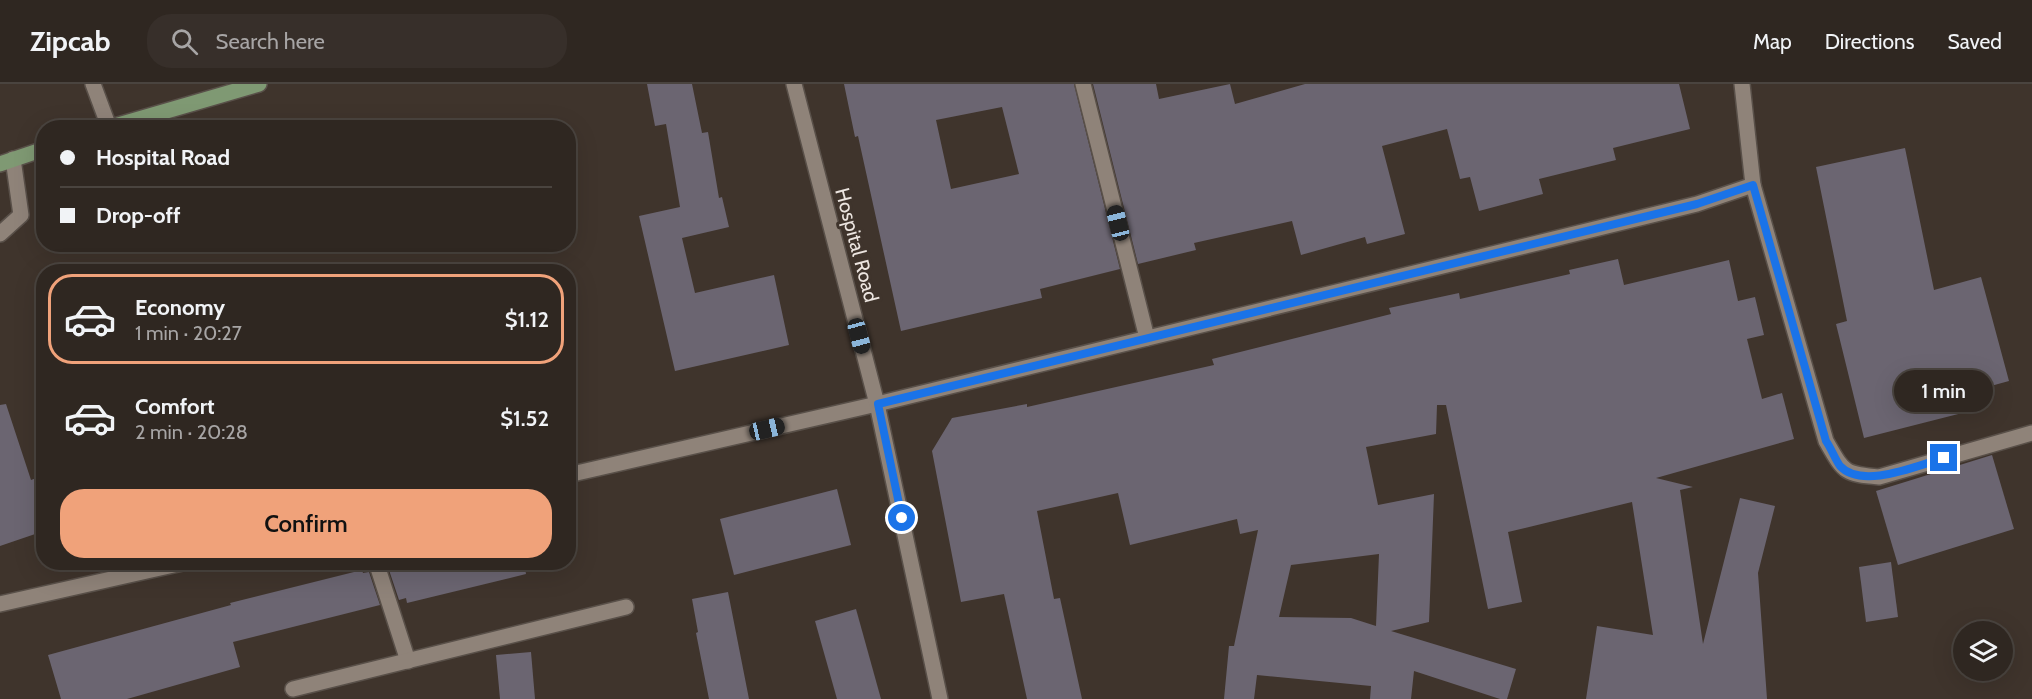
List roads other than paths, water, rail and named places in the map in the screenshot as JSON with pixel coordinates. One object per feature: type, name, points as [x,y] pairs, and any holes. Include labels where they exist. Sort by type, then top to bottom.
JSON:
[{"type":"main road","points":[[133,120],[259,84]]},
{"type":"main road","points":[[6,162],[36,152]]},
{"type":"street","points":[[93,84],[106,120]]},
{"type":"street","name":"Hospital Road","points":[[794,84],[878,404],[940,699]]},
{"type":"street","points":[[1083,84],[1147,338]]},
{"type":"street","points":[[1742,84],[1753,185],[1826,441],[1841,466],[1854,475],[1879,477],[2032,433]]},
{"type":"street","points":[[0,234],[21,215],[6,162]]},
{"type":"street","points":[[576,473],[878,404],[1697,204],[1753,185]]},
{"type":"street","points":[[0,604],[151,570]]},
{"type":"street","points":[[379,570],[408,661]]},
{"type":"street","points":[[293,689],[626,607]]}]
